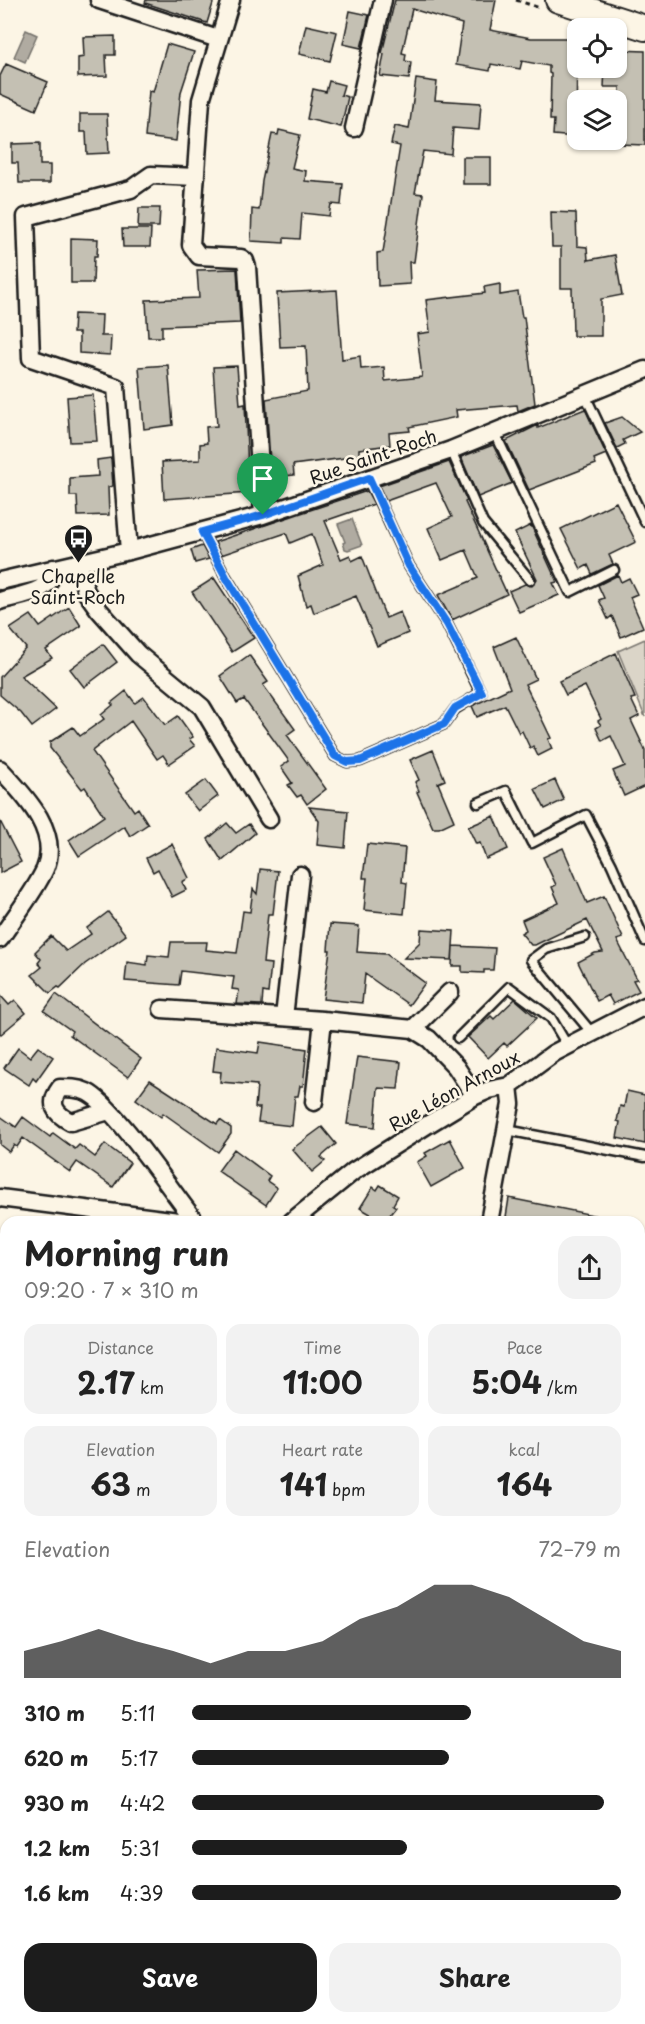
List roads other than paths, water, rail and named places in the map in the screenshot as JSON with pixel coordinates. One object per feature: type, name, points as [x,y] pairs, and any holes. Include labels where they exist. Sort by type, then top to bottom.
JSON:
[{"type":"main road","points":[[558,0],[587,4],[645,28]]},
{"type":"street","points":[[99,0],[218,39]]},
{"type":"street","points":[[231,0],[201,100],[191,245],[193,251],[199,256],[241,258],[247,267],[263,515]]},
{"type":"street","points":[[354,128],[383,0]]},
{"type":"street","points":[[129,551],[116,387],[31,358],[26,217],[131,189],[151,175],[196,177]]},
{"type":"street","name":"Rue Saint-Roch","points":[[0,580],[129,551],[263,515],[451,450],[645,370]]},
{"type":"street","points":[[78,563],[86,592],[99,610],[138,654],[202,707],[269,819]]},
{"type":"street","points":[[0,601],[47,586],[53,579],[53,568]]},
{"type":"street","points":[[0,769],[28,800],[41,822],[49,846],[45,868],[0,939]]},
{"type":"street","points":[[284,1017],[300,875]]},
{"type":"street","points":[[412,1029],[450,992]]},
{"type":"street","name":"Rue Léon Arnoux","points":[[298,1216],[354,1171],[475,1096],[489,1090],[509,1086],[567,1045],[645,1006]]},
{"type":"street","points":[[162,1009],[323,1020],[412,1029],[429,1039],[456,1067],[475,1096]]},
{"type":"street","points":[[314,1102],[323,1020]]},
{"type":"street","points":[[490,1216],[511,1104],[509,1086]]},
{"type":"street","points":[[109,1111],[191,1216]]},
{"type":"street","points":[[0,1198],[140,1216]]},
{"type":"lane","points":[[585,395],[645,522]]},
{"type":"lane","points":[[495,433],[570,592],[614,570]]},
{"type":"lane","points":[[451,450],[483,524],[530,580]]},
{"type":"lane","points":[[202,532],[226,577],[335,756],[347,762],[360,761],[444,724],[455,708],[482,693],[447,624],[409,566],[369,478]]},
{"type":"lane","points":[[478,803],[506,791],[532,843],[586,815],[612,865],[645,940]]},
{"type":"lane","points":[[585,937],[546,949],[531,960],[592,1033]]},
{"type":"lane","points":[[458,1038],[509,987],[551,1018],[567,1045]]},
{"type":"lane","points":[[507,1130],[645,1157]]},
{"type":"place","name":"Chapelle Saint-Roch","points":[[78,564]]}]
